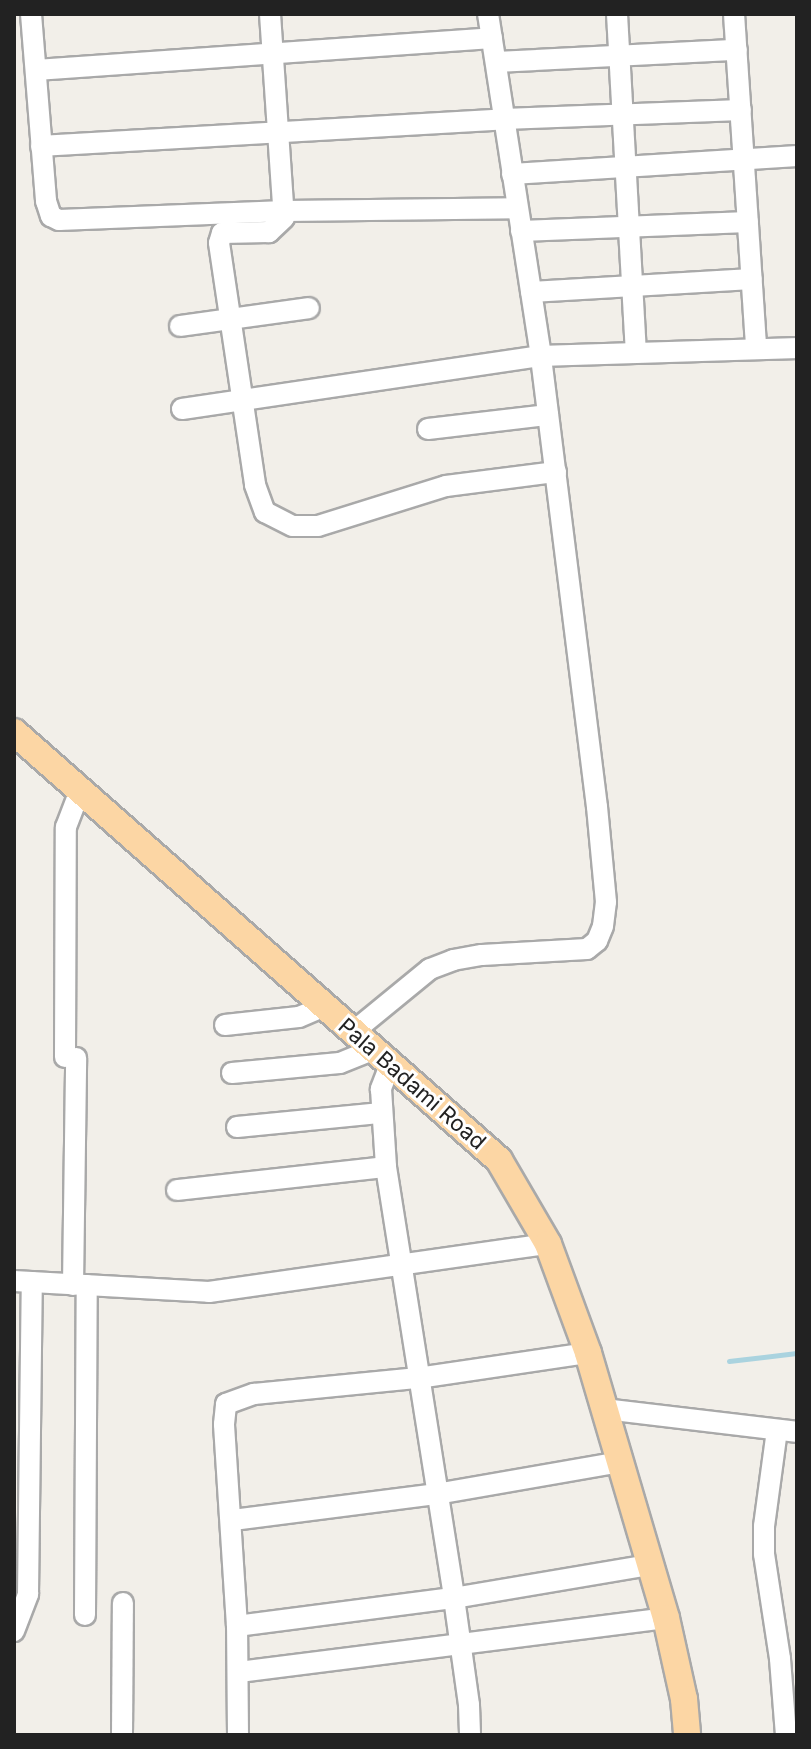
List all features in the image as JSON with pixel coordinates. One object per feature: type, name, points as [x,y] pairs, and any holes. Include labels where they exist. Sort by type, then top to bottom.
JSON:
[{"type":"main road","name":"Pala Badami Road","points":[[14,732],[381,1058],[440,1104],[499,1160],[548,1244],[588,1353],[666,1618],[684,1699],[687,1735]]},
{"type":"street","points":[[31,14],[47,209],[59,220],[285,211],[517,208]]},
{"type":"street","points":[[270,14],[285,211],[282,224],[276,229],[261,233],[222,233],[219,237],[258,500],[265,512],[293,526],[318,526],[446,486],[556,472]]},
{"type":"street","points":[[353,1032],[430,969],[453,960],[482,955],[587,949],[597,941],[603,926],[606,902],[597,807],[556,472],[488,14]]},
{"type":"street","points":[[617,14],[636,352]]},
{"type":"street","points":[[734,14],[756,347]]},
{"type":"street","points":[[36,70],[492,38]]},
{"type":"street","points":[[496,62],[737,50]]},
{"type":"street","points":[[41,146],[504,119],[741,110]]},
{"type":"street","points":[[512,174],[797,156]]},
{"type":"street","points":[[521,231],[748,222]]},
{"type":"street","points":[[531,292],[752,279]]},
{"type":"street","points":[[180,326],[309,308]]},
{"type":"street","points":[[182,409],[541,356],[797,348]]},
{"type":"street","points":[[428,429],[548,415]]},
{"type":"street","points":[[80,790],[66,827],[70,1058],[80,1285],[85,1615]]},
{"type":"street","points":[[225,1025],[299,1017],[323,1007]]},
{"type":"street","points":[[232,1073],[381,1058],[381,1113],[399,1266],[454,1598],[470,1735]]},
{"type":"street","points":[[237,1127],[381,1113]]},
{"type":"street","points":[[177,1190],[386,1167]]},
{"type":"street","points":[[14,1631],[28,1594],[22,1480],[23,1281],[209,1292],[548,1244]]},
{"type":"street","points":[[238,1735],[239,1672],[233,1520],[224,1424],[226,1404],[254,1394],[418,1378],[588,1353]]},
{"type":"street","points":[[605,1409],[787,1431],[764,1526],[764,1554],[790,1734]]},
{"type":"street","points":[[233,1520],[437,1494],[621,1462]]},
{"type":"street","points":[[237,1626],[454,1598],[650,1565]]},
{"type":"street","points":[[122,1735],[123,1603]]},
{"type":"street","points":[[239,1672],[461,1647],[666,1618]]},
{"type":"waterway","points":[[729,1361],[797,1353]]}]
